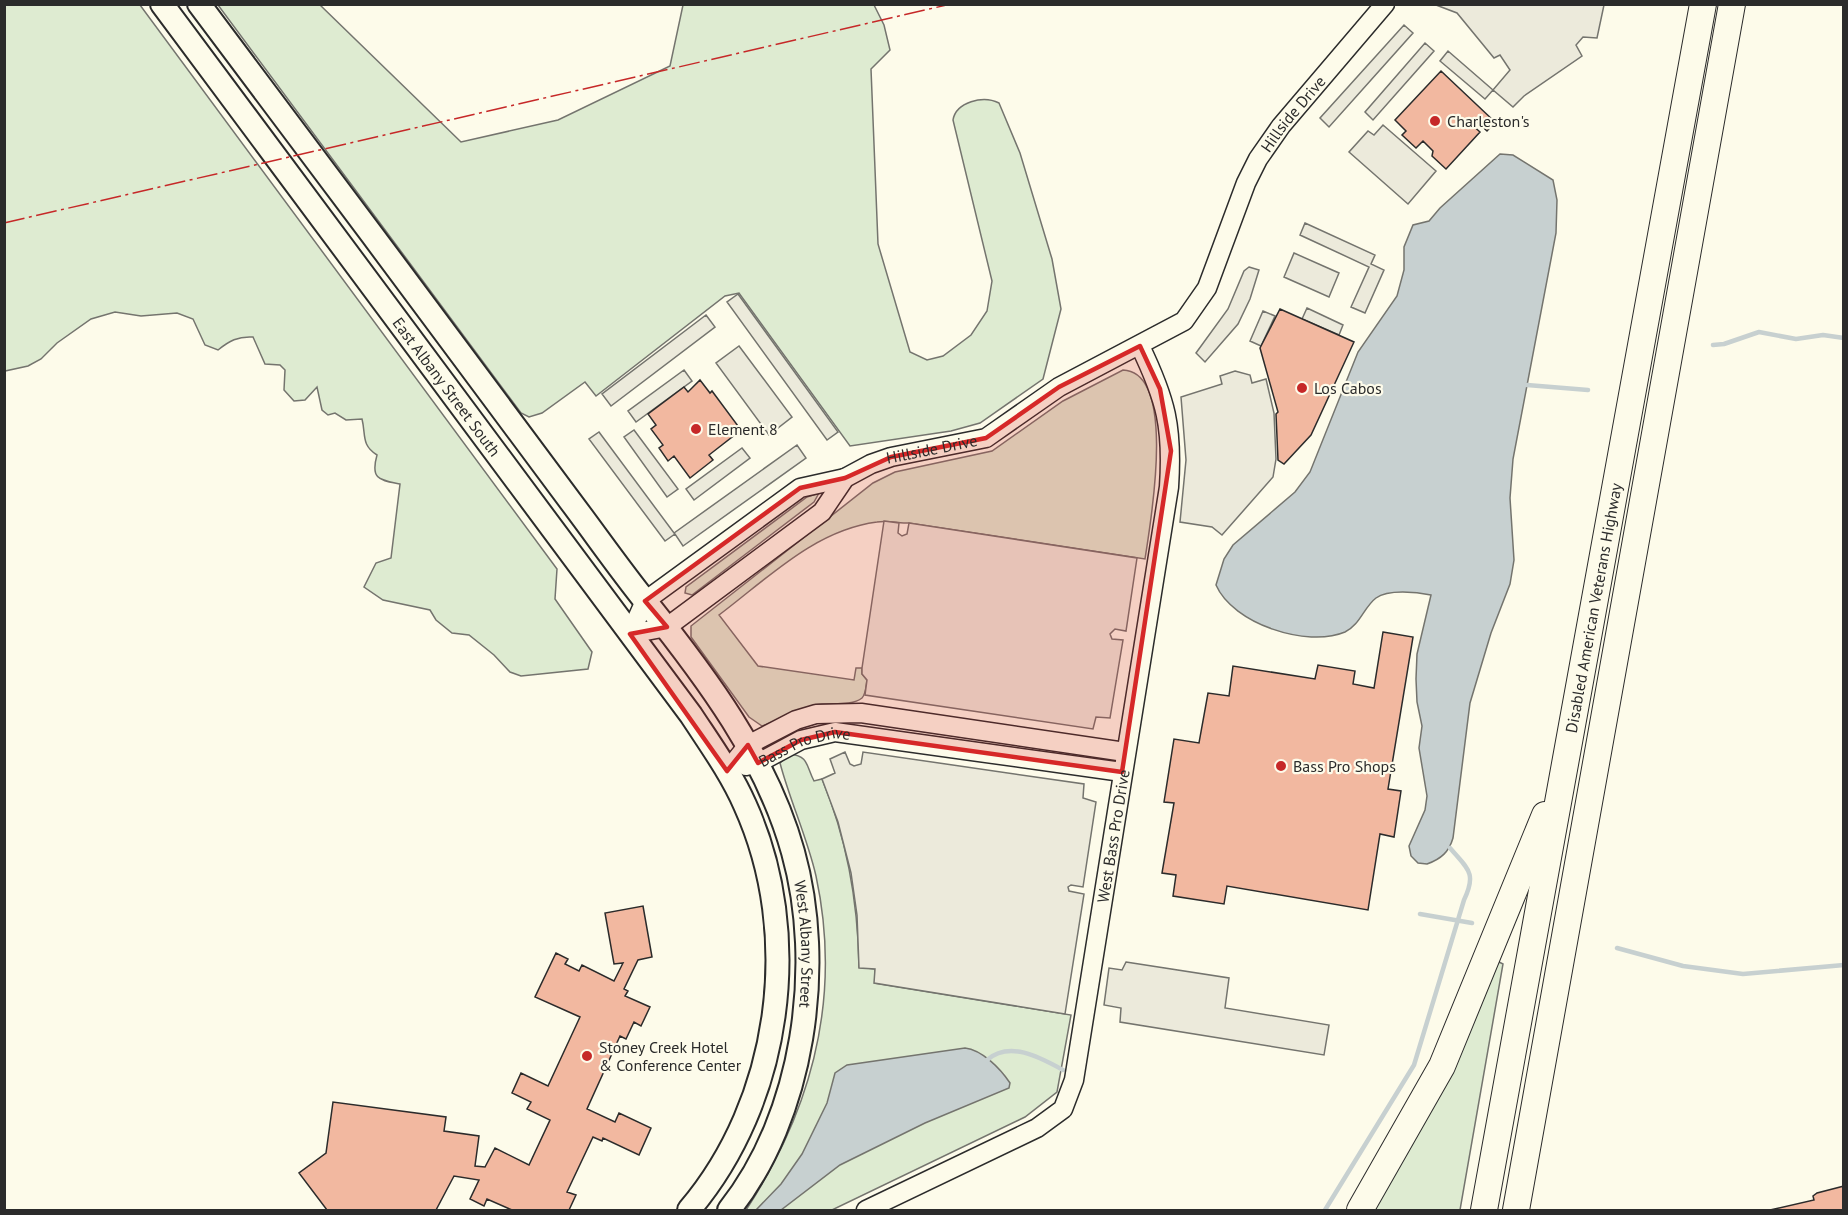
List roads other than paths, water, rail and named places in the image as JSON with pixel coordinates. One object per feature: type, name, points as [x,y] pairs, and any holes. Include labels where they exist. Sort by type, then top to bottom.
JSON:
[{"type":"highway","name":"Disabled American Veterans Highway","points":[[1484,1210],[1703,4]]},
{"type":"highway","name":"Disabled American Veterans Highway","points":[[1516,1210],[1732,4]]},
{"type":"highway","points":[[1360,1210],[1442,1066],[1566,761]]},
{"type":"highway","points":[[1526,1158],[1526,1210]]},
{"type":"main road","name":"East Albany Street South","points":[[162,4],[691,715],[727,771]]},
{"type":"main road","name":"East Albany Street South","points":[[199,4],[645,602],[667,627],[753,754]]},
{"type":"main road","name":"West Albany Street","points":[[729,1210],[771,1141],[795,1073],[806,1011],[808,931],[794,854],[778,804],[753,754]]},
{"type":"main road","name":"West Albany Street","points":[[689,1210],[710,1186],[747,1118],[766,1059],[777,991],[776,935],[768,870],[745,805],[727,771]]},
{"type":"street","name":"Hillside Drive","points":[[645,602],[800,488],[845,478],[891,457],[986,438],[1059,387],[1184,321],[1197,306],[1215,269],[1233,216],[1258,159],[1281,126],[1385,4]]},
{"type":"street","name":"West Bass Pro Drive","points":[[866,1210],[1037,1128],[1063,1109],[1074,1080],[1169,487],[1171,451],[1161,389],[1140,346]]},
{"type":"street","points":[[630,634],[667,627],[822,512],[845,478]]},
{"type":"street","points":[[630,634],[645,602]]},
{"type":"street","name":"Bass Pro Drive","points":[[727,771],[796,720],[816,714],[861,713],[1125,752]]},
{"type":"street","name":"Bass Pro Drive","points":[[753,754],[835,732],[1122,772]]},
{"type":"waterway","points":[[1713,345],[1724,344],[1759,332],[1796,339],[1823,335],[1844,338]]},
{"type":"waterway","points":[[1527,385],[1588,390]]},
{"type":"waterway","points":[[1325,1210],[1414,1065],[1470,883],[1469,872],[1450,848]]},
{"type":"waterway","points":[[1420,914],[1472,923]]},
{"type":"waterway","points":[[1617,948],[1683,966],[1743,974],[1844,965]]},
{"type":"waterway","points":[[987,1060],[1005,1051],[1015,1051],[1035,1056],[1063,1070]]},
{"type":"place","name":"Charleston's","points":[[1435,121]]},
{"type":"place","name":"Los Cabos","points":[[1302,388]]},
{"type":"place","name":"Element 8","points":[[696,429]]},
{"type":"place","name":"Bass Pro Shops","points":[[1281,766]]},
{"type":"place","name":"Stoney Creek Hotel & Conference Center","points":[[587,1056]]}]
